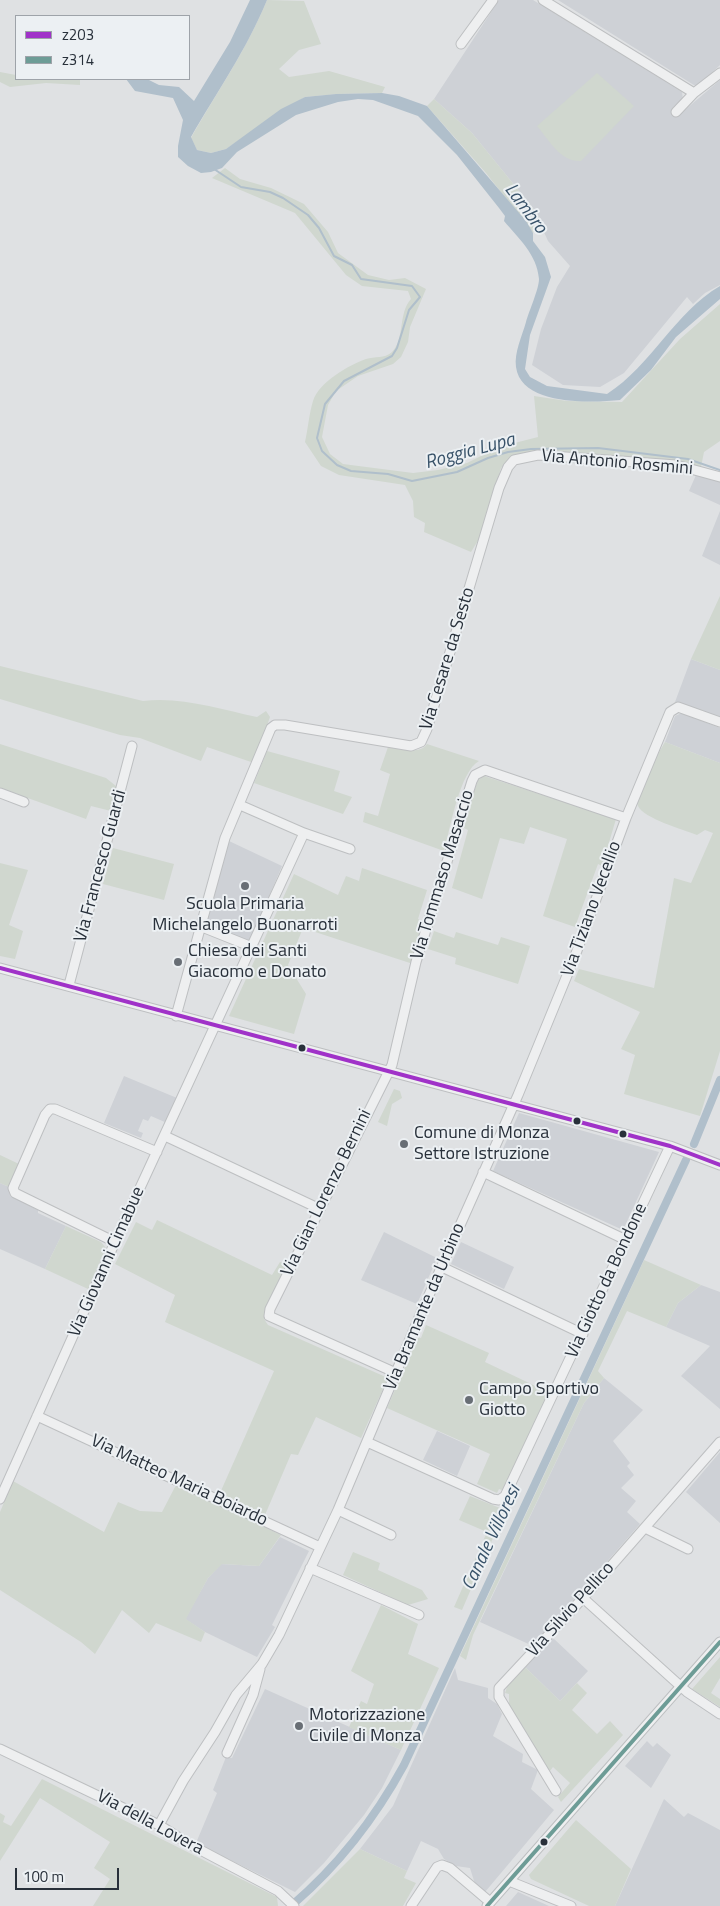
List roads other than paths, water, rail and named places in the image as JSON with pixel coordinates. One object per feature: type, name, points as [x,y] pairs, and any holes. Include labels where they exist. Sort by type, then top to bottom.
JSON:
[{"type":"street","points":[[461,44],[493,0]]},
{"type":"street","points":[[544,0],[694,93]]},
{"type":"street","points":[[676,112],[694,93],[720,73]]},
{"type":"street","name":"Via Antonio Rosmini","points":[[514,460],[538,454],[676,465],[720,477]]},
{"type":"street","name":"Via Cesare da Sesto","points":[[240,805],[271,728],[275,724],[411,746],[421,742],[427,729],[499,488],[508,467],[514,460]]},
{"type":"street","name":"Via Tiziano Vecellio","points":[[514,1106],[566,979],[626,818],[670,712],[678,707],[720,722]]},
{"type":"street","name":"Via Francesco Guardi","points":[[69,985],[132,746]]},
{"type":"street","name":"Via Tommaso Masaccio","points":[[388,1071],[392,1065],[416,962],[475,775],[485,770],[626,818]]},
{"type":"street","points":[[0,793],[24,802]]},
{"type":"street","points":[[176,1016],[225,838],[240,805],[304,833],[350,849]]},
{"type":"street","name":"Via Giovanni Cimabue","points":[[0,1500],[115,1242],[304,833]]},
{"type":"street","points":[[202,927],[252,947]]},
{"type":"street","points":[[0,968],[670,1146],[720,1165]]},
{"type":"street","name":"Via Gian Lorenzo Bernini","points":[[388,1071],[270,1309],[269,1316],[396,1373]]},
{"type":"street","name":"Via Bramante da Urbino","points":[[159,1825],[183,1781],[215,1732],[236,1695],[262,1664],[279,1635],[338,1510],[483,1172],[514,1106]]},
{"type":"street","points":[[115,1242],[15,1193],[13,1188],[45,1115],[50,1109],[157,1152]]},
{"type":"street","points":[[165,1136],[320,1209]]},
{"type":"street","name":"Via Giotto da Bondone","points":[[367,1442],[493,1499],[499,1500],[505,1496],[670,1146]]},
{"type":"street","points":[[483,1172],[626,1240]]},
{"type":"street","points":[[442,1267],[583,1334]]},
{"type":"street","name":"Via Matteo Maria Boiardo","points":[[37,1416],[320,1547]]},
{"type":"street","name":"Via Silvio Pellico","points":[[556,1791],[498,1692],[500,1686],[583,1598],[720,1442]]},
{"type":"street","points":[[338,1510],[391,1535]]},
{"type":"street","points":[[645,1528],[688,1549]]},
{"type":"street","points":[[310,1568],[419,1615]]},
{"type":"street","points":[[583,1598],[681,1687],[720,1714]]},
{"type":"street","points":[[411,1906],[437,1867],[442,1865],[450,1868],[489,1904],[720,1642]]},
{"type":"street","name":"Via Bramante da Urbino","points":[[227,1753],[253,1695],[262,1664]]},
{"type":"street","name":"Via della Lovera","points":[[0,1749],[159,1825],[189,1844],[270,1886],[291,1903]]},
{"type":"street","points":[[516,1874],[532,1889]]},
{"type":"street","points":[[509,1881],[516,1886],[532,1889],[571,1906]]},
{"type":"water","points":[[250,0],[267,0],[241,53],[191,137],[197,150],[211,153],[226,149],[281,109],[305,97],[382,93],[399,96],[427,106],[526,221],[533,233],[533,241],[545,257],[551,277],[530,335],[525,369],[530,377],[547,386],[607,394],[637,369],[689,310],[720,286],[720,299],[676,337],[651,370],[620,400],[593,402],[559,399],[530,389],[521,380],[516,367],[516,356],[539,283],[535,262],[526,247],[504,221],[505,216],[457,155],[418,116],[373,100],[358,99],[338,102],[296,115],[237,152],[222,168],[211,172],[201,173],[188,166],[178,157],[183,120],[173,98],[135,91],[127,80],[149,80],[159,85],[179,87],[194,101],[230,42]]},
{"type":"waterway","name":"Roggia Lupa","points":[[214,169],[241,187],[270,192],[283,198],[308,215],[319,228],[334,256],[352,265],[361,279],[412,286],[420,297],[409,310],[397,348],[392,356],[344,381],[325,404],[317,438],[322,451],[337,465],[351,471],[388,474],[412,481],[457,472],[488,458],[508,452],[531,449],[598,448],[688,459],[720,470]]},
{"type":"waterway","name":"Canale Villoresi","points":[[694,1144],[720,1080]]},
{"type":"waterway","name":"Canale Villoresi","points":[[291,1906],[324,1875],[354,1841],[380,1805],[404,1765],[686,1160]]},
{"type":"place","name":"Scuola Primaria Michelangelo Buonarroti","points":[[245,886]]},
{"type":"place","name":"Chiesa dei Santi Giacomo e Donato","points":[[178,962]]},
{"type":"place","name":"Comune di Monza Settore Istruzione","points":[[404,1144]]},
{"type":"place","name":"Campo Sportivo Giotto","points":[[469,1400]]},
{"type":"place","name":"Motorizzazione Civile di Monza","points":[[299,1726]]},
{"type":"water label","name":"Lambro","points":[[525,209]]}]
